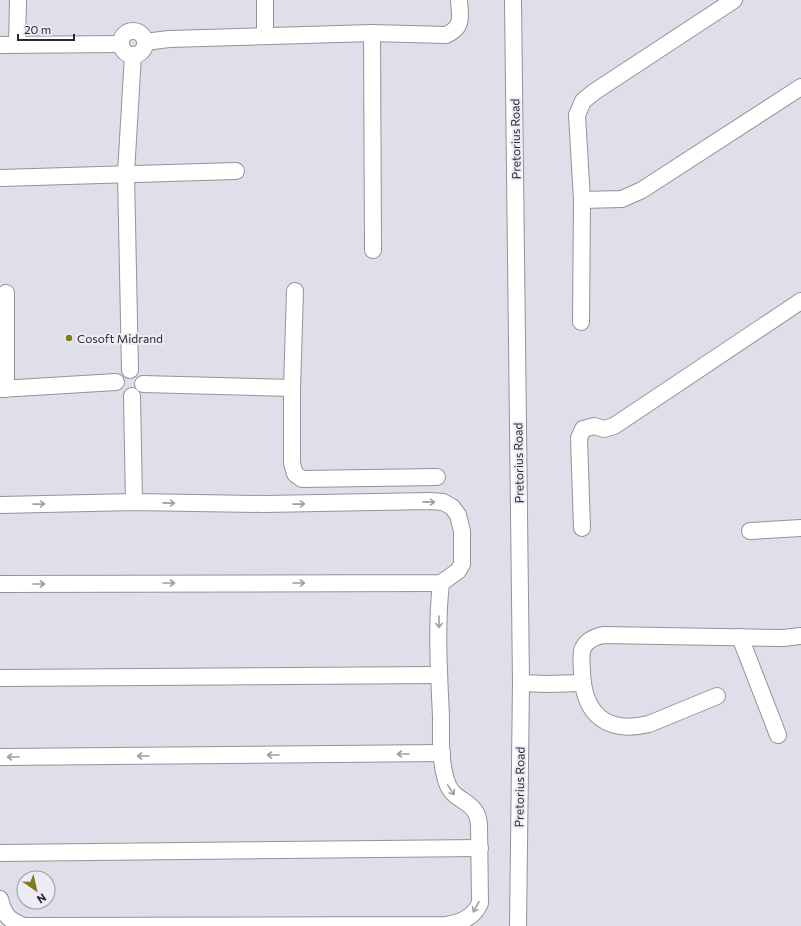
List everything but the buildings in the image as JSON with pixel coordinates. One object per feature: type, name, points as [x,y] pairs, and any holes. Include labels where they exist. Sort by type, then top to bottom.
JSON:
[{"type":"street","points":[[17,44],[18,0]]},
{"type":"street","points":[[265,0],[265,36]]},
{"type":"street","points":[[145,42],[169,39],[372,33],[446,35],[453,32],[460,22],[459,0]]},
{"type":"street","name":"Pretorius Road","points":[[513,0],[521,683],[518,926]]},
{"type":"street","points":[[581,322],[582,200],[576,115],[583,101],[594,92],[734,0]]},
{"type":"street","points":[[129,31],[140,33],[144,37],[145,42],[144,48],[141,52],[133,55],[126,53],[120,44],[121,38],[129,31]]},
{"type":"street","points":[[372,33],[374,250]]},
{"type":"street","points":[[0,44],[120,44]]},
{"type":"street","points":[[130,370],[126,173],[133,55]]},
{"type":"street","points":[[582,200],[622,199],[642,190],[801,87]]},
{"type":"street","points":[[0,178],[126,173],[236,171]]},
{"type":"street","points":[[295,291],[292,388],[293,472],[302,479],[437,478]]},
{"type":"street","points":[[6,293],[3,389],[116,382]]},
{"type":"street","points":[[582,528],[580,438],[584,429],[594,426],[604,429],[614,426],[801,301]]},
{"type":"street","points":[[133,370],[142,378],[143,384],[137,394],[126,396],[120,393],[116,382],[122,372],[133,370]]},
{"type":"street","points":[[143,384],[292,388]]},
{"type":"street","points":[[132,396],[134,502]]},
{"type":"street","points":[[0,505],[134,502],[264,504],[443,502],[452,507],[458,515],[461,523],[463,560],[458,571],[441,583],[0,584]]},
{"type":"street","points":[[750,531],[801,528]]},
{"type":"street","points":[[0,899],[2,909],[6,917],[24,926],[446,925],[462,922],[468,918],[480,903],[479,824],[474,810],[450,791],[443,770],[439,675],[439,603],[441,583]]},
{"type":"street","points":[[717,696],[649,724],[637,727],[626,727],[612,724],[601,720],[587,702],[582,683],[582,650],[588,641],[596,636],[609,635],[783,638],[801,636]]},
{"type":"street","points":[[740,637],[778,735]]},
{"type":"street","points":[[0,678],[439,675]]},
{"type":"street","points":[[521,683],[582,683]]},
{"type":"street","points":[[0,757],[442,753]]},
{"type":"street","points":[[0,853],[480,848]]},
{"type":"place","name":"Cosoft Midrand","points":[[69,338]]}]
